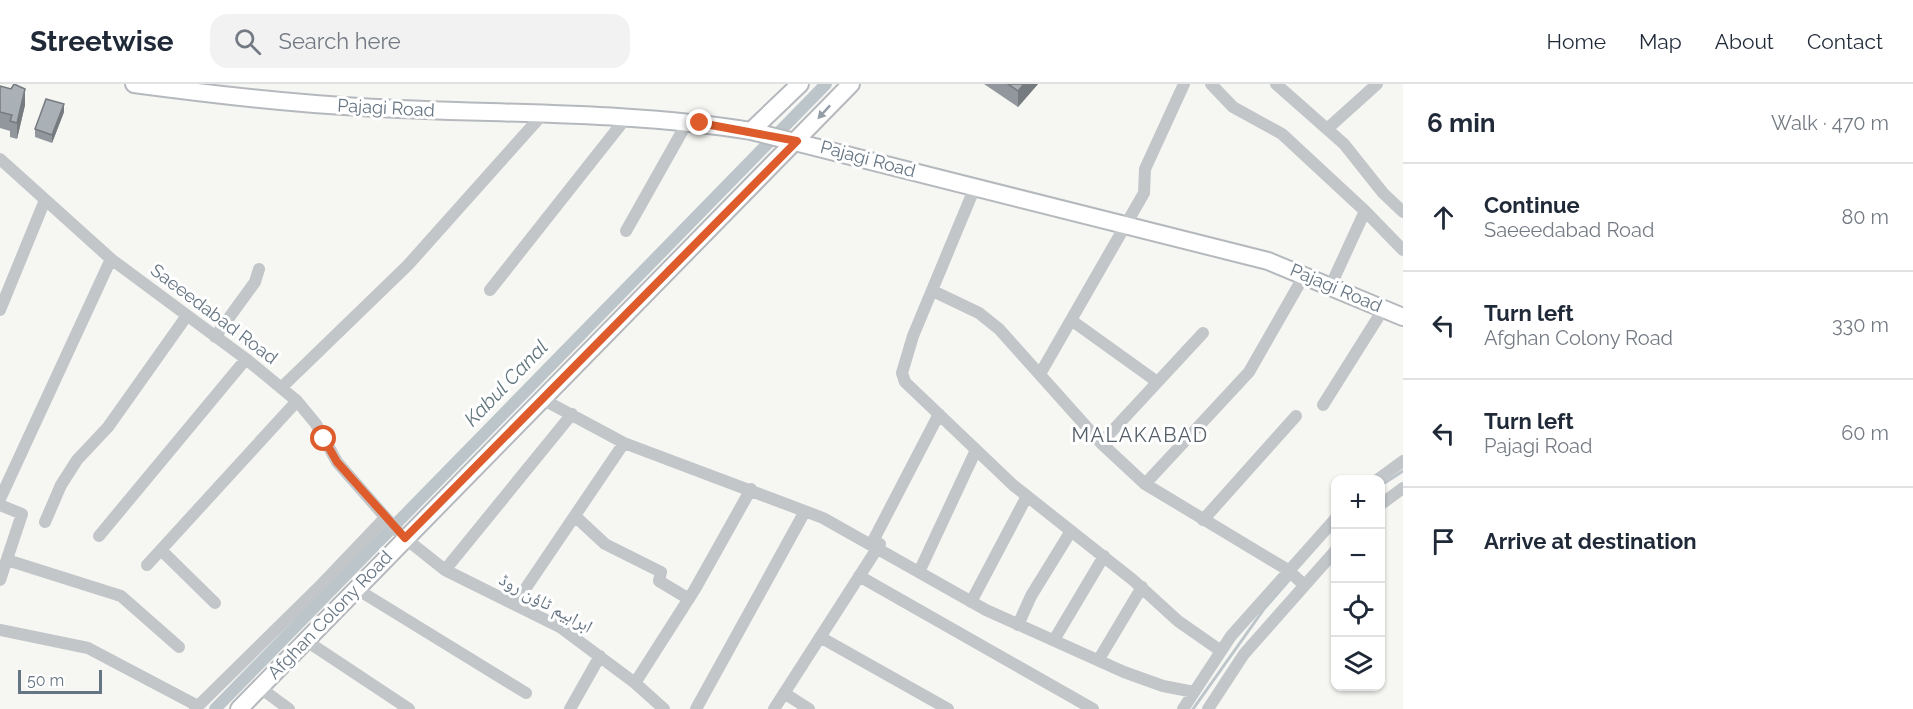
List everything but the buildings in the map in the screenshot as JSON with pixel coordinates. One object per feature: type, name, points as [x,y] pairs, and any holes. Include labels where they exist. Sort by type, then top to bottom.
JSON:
[{"type":"main road","name":"Pajagi Road","points":[[134,84],[238,98],[688,122],[757,132],[1268,261],[1305,274],[1403,317]]},
{"type":"main road","points":[[757,132],[800,84]]},
{"type":"main road","name":"Afghan Colony Road","points":[[239,709],[403,536],[542,399],[851,84]]},
{"type":"street","points":[[1040,374],[1144,193],[1145,169],[1184,84]]},
{"type":"street","points":[[1211,84],[1233,107],[1282,134],[1365,211],[1403,250]]},
{"type":"street","points":[[1276,84],[1344,144],[1383,193],[1403,212]]},
{"type":"street","points":[[1327,129],[1377,84]]},
{"type":"street","points":[[281,388],[408,265],[542,115]]},
{"type":"street","points":[[490,290],[626,118]]},
{"type":"street","points":[[626,231],[688,122]]},
{"type":"street","name":"Saeeedabad Road","points":[[0,159],[111,259],[186,317],[246,359],[297,401],[316,424],[337,462],[403,536]]},
{"type":"street","points":[[975,187],[913,336],[902,373],[905,382],[1027,496],[1142,587],[1178,621],[1221,651]]},
{"type":"street","points":[[1,306],[45,200]]},
{"type":"street","points":[[1331,285],[1365,211]]},
{"type":"street","points":[[0,499],[111,259]]},
{"type":"street","points":[[215,337],[255,282],[259,269]]},
{"type":"street","points":[[1145,484],[1249,372],[1305,274]]},
{"type":"street","points":[[933,291],[980,313],[999,329],[1101,443],[1145,484],[1296,577]]},
{"type":"street","points":[[1323,405],[1384,308]]},
{"type":"street","points":[[45,522],[61,485],[77,460],[108,427],[186,317]]},
{"type":"street","points":[[1071,320],[1156,381]]},
{"type":"street","points":[[1101,443],[1156,381],[1203,333]]},
{"type":"street","points":[[99,536],[246,359]]},
{"type":"street","points":[[542,399],[624,443],[697,472],[751,489],[804,513],[824,518],[971,602],[1018,625],[1163,686],[1194,692]]},
{"type":"street","points":[[147,565],[297,401]]},
{"type":"street","points":[[445,570],[572,414]]},
{"type":"street","points":[[774,709],[880,544],[873,541],[939,414]]},
{"type":"street","points":[[1203,520],[1296,416]]},
{"type":"street","points":[[515,604],[624,443]]},
{"type":"street","points":[[919,572],[976,450]]},
{"type":"street","points":[[1384,475],[1403,461]]},
{"type":"street","points":[[1385,501],[1403,488]]},
{"type":"street","points":[[635,683],[689,598],[751,489]]},
{"type":"street","points":[[971,602],[1027,496]]},
{"type":"street","points":[[0,505],[22,514],[0,580]]},
{"type":"street","points":[[696,709],[804,513]]},
{"type":"street","points":[[576,516],[605,544],[661,572],[659,581],[689,598]]},
{"type":"street","points":[[0,630],[88,648],[196,708],[322,584],[385,518]]},
{"type":"street","points":[[1208,709],[1331,524]]},
{"type":"street","points":[[1018,625],[1031,596],[1071,531]]},
{"type":"street","name":"ابراہیم ٹاؤن روڈ","points":[[403,536],[445,570],[560,627],[635,683],[660,708]]},
{"type":"street","points":[[161,550],[215,603]]},
{"type":"street","points":[[1183,709],[1221,651],[1296,577],[1331,553]]},
{"type":"street","points":[[1054,640],[1104,556]]},
{"type":"street","points":[[7,560],[121,596],[179,647]]},
{"type":"street","points":[[859,576],[1093,709]]},
{"type":"street","points":[[1099,659],[1142,587]]},
{"type":"street","points":[[355,588],[526,693]]},
{"type":"street","points":[[820,638],[948,709]]},
{"type":"street","points":[[305,640],[409,709]]},
{"type":"street","points":[[570,709],[600,656]]},
{"type":"street","points":[[260,687],[289,709]]},
{"type":"street","points":[[784,693],[809,709]]},
{"type":"waterway","name":"Kabul Canal","points":[[215,709],[826,84]]},
{"type":"waterway","points":[[1385,483],[1403,471]]},
{"type":"waterway","points":[[1193,709],[1264,609],[1291,578]]},
{"type":"district","name":"MALAKABAD","points":[[1140,435]]},
{"type":"route","points":[[324,439],[337,462],[405,538],[797,141],[700,123]]}]
